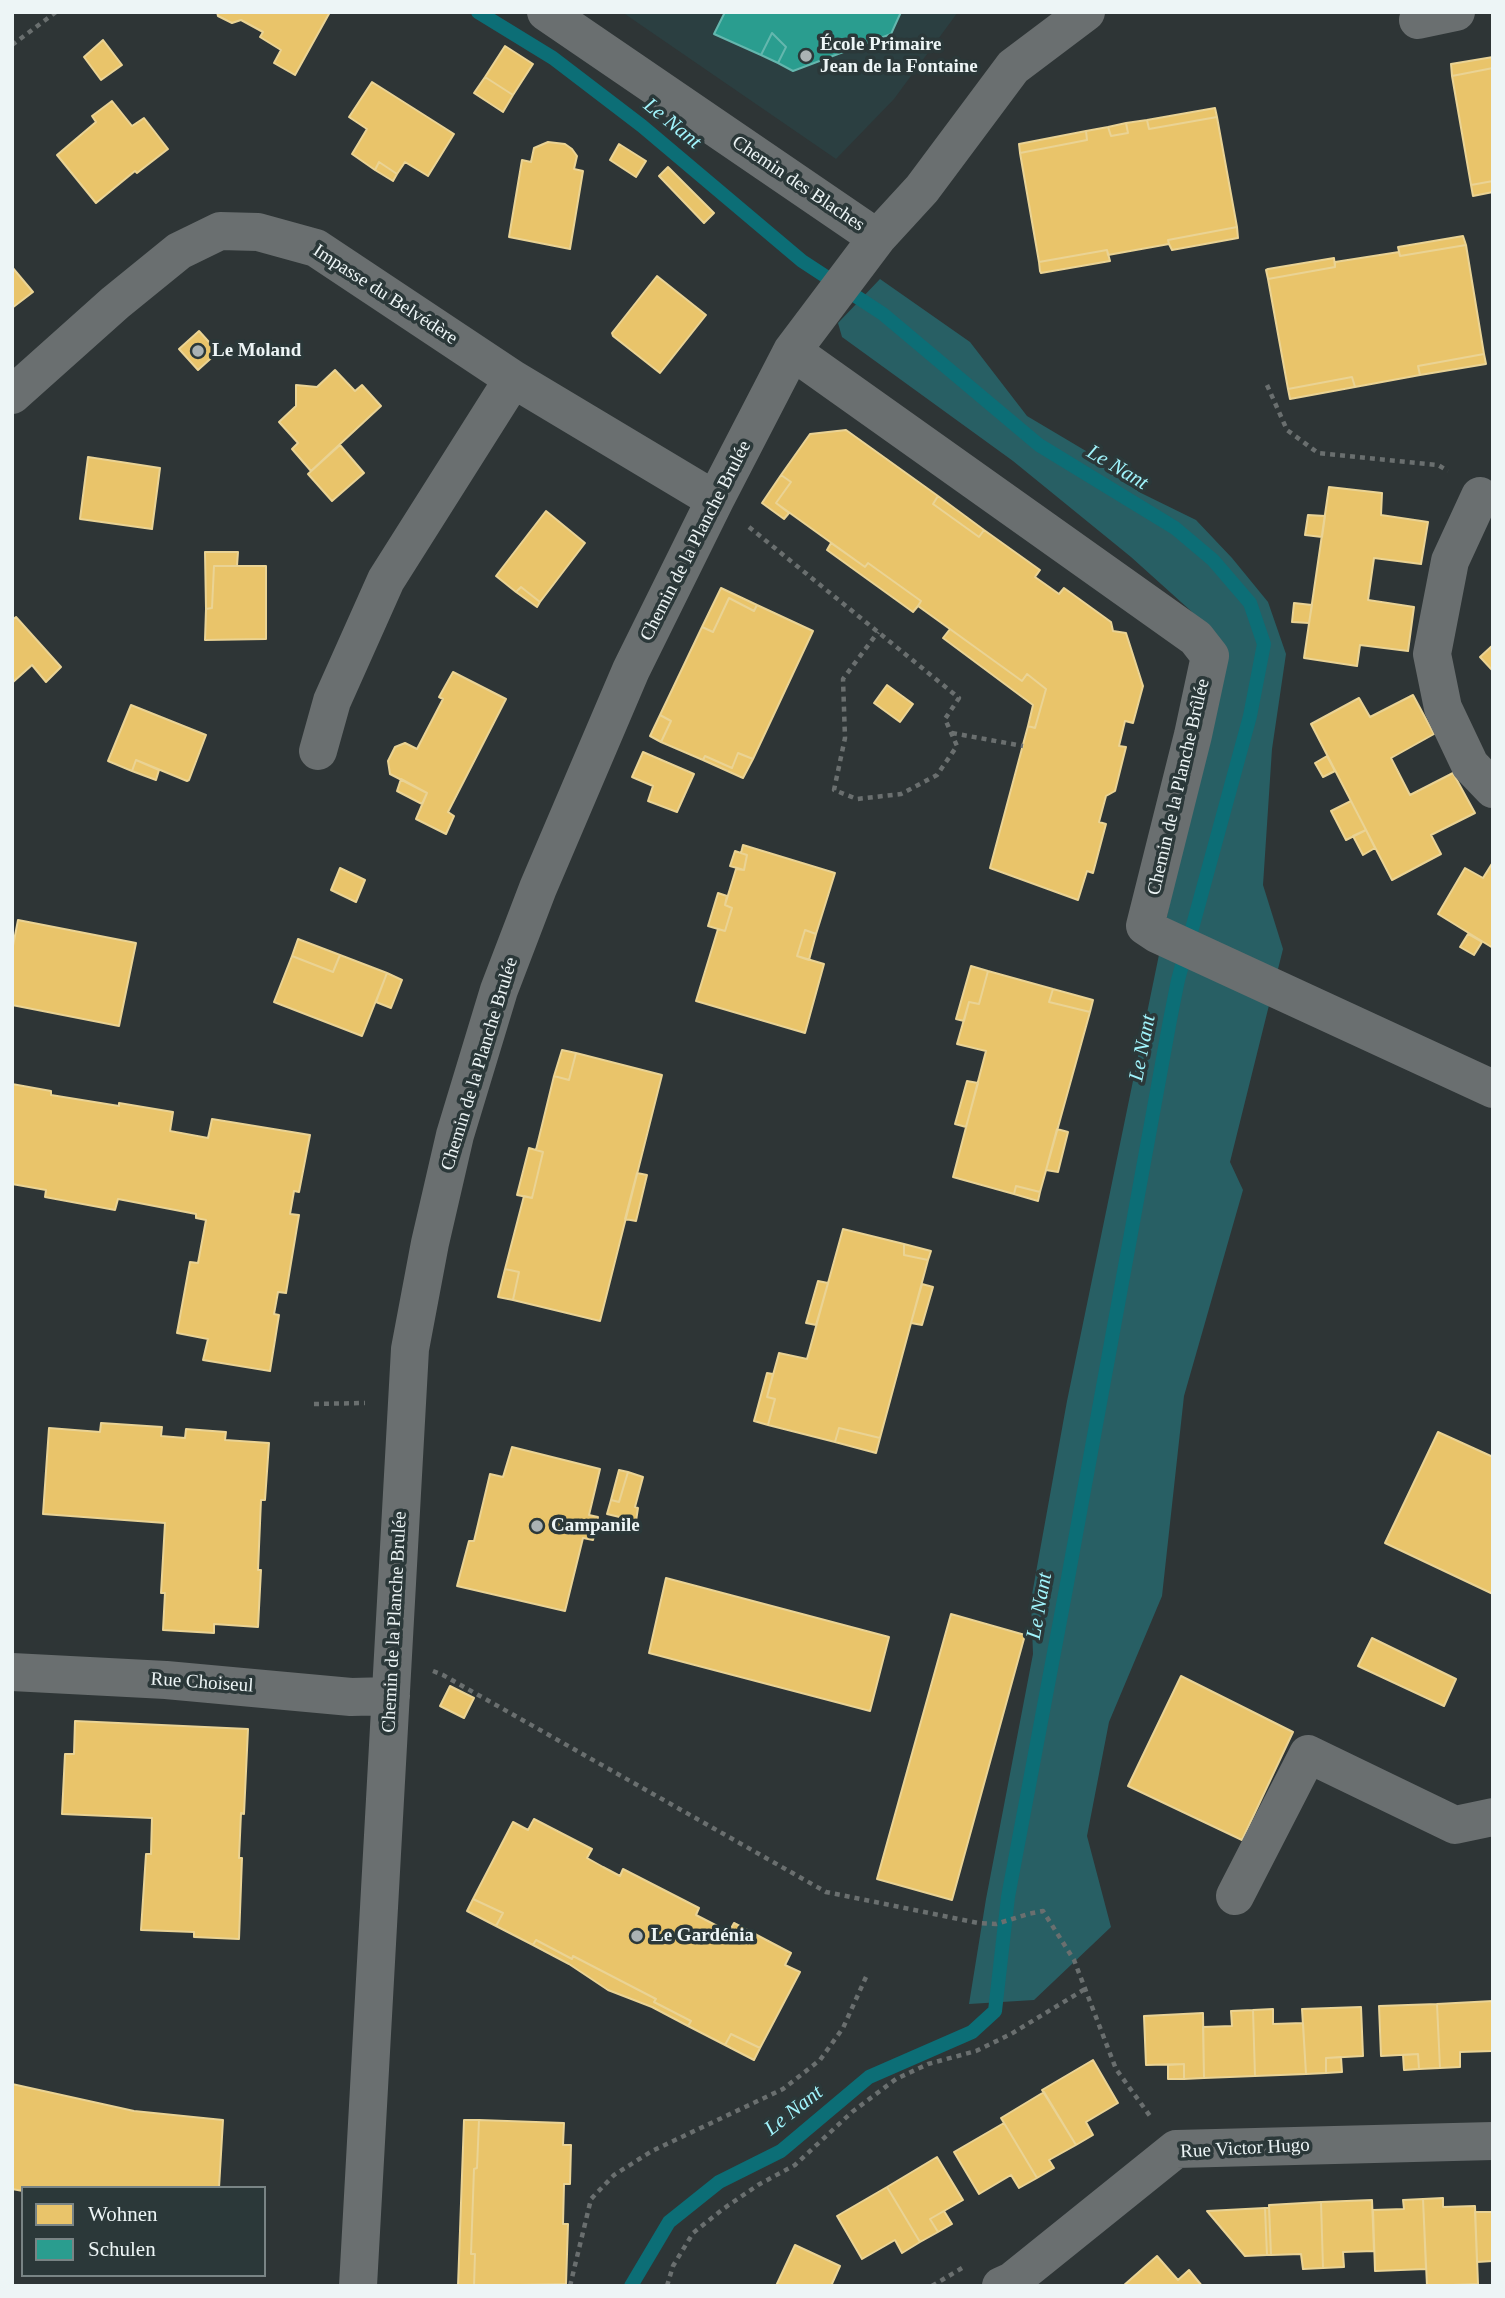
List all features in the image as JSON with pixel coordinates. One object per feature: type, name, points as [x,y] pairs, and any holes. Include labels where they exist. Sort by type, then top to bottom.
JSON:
[{"type":"street","name":"Chemin des Blaches","points":[[546,12],[869,250]]},
{"type":"street","name":"Chemin de la Planche Brulée","points":[[358,2286],[410,1349],[430,1243],[456,1135],[499,990],[538,888],[631,670],[792,351],[869,250],[922,188],[1013,67],[1086,12]]},
{"type":"street","points":[[1418,20],[1456,12]]},
{"type":"street","name":"Impasse du Belvédère","points":[[12,395],[115,303],[179,251],[220,231],[258,232],[316,248],[513,379],[715,500]]},
{"type":"street","name":"Chemin de la Planche Brûlée","points":[[792,351],[1196,638],[1210,656],[1145,926],[1157,934],[1493,1089]]},
{"type":"street","points":[[318,751],[332,701],[386,580],[513,379]]},
{"type":"street","points":[[1489,496],[1450,561],[1432,654],[1443,708],[1470,765],[1493,789]]},
{"type":"street","name":"Rue Choiseul","points":[[12,1672],[166,1680],[351,1697],[391,1696]]},
{"type":"street","points":[[1234,1896],[1308,1754],[1455,1825],[1493,1817]]},
{"type":"street","name":"Rue Victor Hugo","points":[[1010,2284],[1176,2149],[1493,2141]]},
{"type":"path","points":[[12,45],[56,12]]},
{"type":"path","points":[[1267,386],[1287,430],[1318,453],[1438,466],[1489,496]]},
{"type":"path","points":[[715,500],[878,632],[958,698],[945,719],[957,746],[937,775],[901,794],[857,799],[834,790],[845,738],[843,679],[878,632]]},
{"type":"path","points":[[951,733],[1023,746]]},
{"type":"path","points":[[393,1657],[443,1675],[826,1892],[978,1923],[996,1924],[1042,1912],[1074,1960],[1116,2069],[1176,2149]]},
{"type":"path","points":[[570,2286],[591,2199],[598,2191],[614,2175],[652,2151],[783,2089],[820,2060],[843,2028],[866,1977]]},
{"type":"path","points":[[667,2286],[673,2266],[693,2233],[732,2203],[795,2165],[852,2112],[896,2079],[928,2064],[976,2051],[1011,2034],[1084,1989]]},
{"type":"shaded area","name":"École Primaire Jean de la Fontaine","points":[[622,12],[958,12],[894,99],[836,159]]},
{"type":"shaded area","points":[[880,279],[970,342],[1027,416],[1091,454],[1118,478],[1141,493],[1196,520],[1268,602],[1286,654],[1272,749],[1263,885],[1283,949],[1230,1162],[1243,1190],[1184,1396],[1162,1596],[1109,1722],[1087,1836],[1111,1927],[1034,2000],[969,2004],[986,1899],[1033,1654],[1031,1600],[1067,1401],[1221,654],[1191,611],[1131,557],[1013,461],[842,337],[838,323]]},
{"type":"building: Wohnen","points":[[217,12],[330,12],[295,75],[274,63],[281,50],[260,37],[263,32],[241,20],[232,23],[218,16]]},
{"type":"building: Wohnen","points":[[103,40],[122,65],[101,80],[84,57]]},
{"type":"building: Wohnen","points":[[505,46],[533,64],[513,95],[485,77]]},
{"type":"building: Wohnen","points":[[1493,57],[1493,68],[1452,76],[1451,64]]},
{"type":"building: Wohnen","points":[[1493,68],[1493,181],[1471,185],[1452,76]]},
{"type":"building: Wohnen","points":[[485,77],[513,95],[503,112],[474,93]]},
{"type":"building: Wohnen","points":[[372,82],[454,134],[428,176],[405,162],[397,174],[379,162],[375,170],[352,154],[367,129],[349,117]]},
{"type":"building: Wohnen","points":[[112,101],[132,126],[144,118],[168,149],[137,173],[135,171],[96,203],[57,155],[96,122],[92,116]]},
{"type":"building: Wohnen","points":[[1215,108],[1217,117],[1149,129],[1147,120]]},
{"type":"building: Wohnen","points":[[1217,117],[1237,227],[1168,240],[1169,244],[1108,255],[1107,250],[1039,262],[1020,153],[1087,140],[1086,131],[1108,127],[1111,136],[1128,133],[1126,123],[1147,120],[1149,129]]},
{"type":"building: Wohnen","points":[[1126,123],[1128,133],[1111,136],[1108,127]]},
{"type":"building: Wohnen","points":[[1086,131],[1087,140],[1020,153],[1019,144]]},
{"type":"building: Wohnen","points":[[548,142],[565,144],[572,149],[577,156],[574,169],[583,171],[570,249],[509,237],[522,160],[531,162],[534,148]]},
{"type":"building: Wohnen","points":[[619,144],[646,161],[636,177],[610,160]]},
{"type":"building: Wohnen","points":[[379,162],[397,174],[393,181],[375,170]]},
{"type":"building: Wohnen","points":[[668,167],[714,213],[704,223],[659,176]]},
{"type":"building: Wohnen","points":[[1493,181],[1493,192],[1473,196],[1471,185]]},
{"type":"building: Wohnen","points":[[1237,227],[1238,238],[1172,250],[1168,240]]},
{"type":"building: Wohnen","points":[[1463,236],[1466,245],[1400,256],[1398,247]]},
{"type":"building: Wohnen","points":[[1466,245],[1484,354],[1418,366],[1420,375],[1355,387],[1352,377],[1288,389],[1268,279],[1335,267],[1335,262],[1399,252],[1400,256]]},
{"type":"building: Wohnen","points":[[1107,250],[1110,261],[1041,273],[1040,271],[1039,262]]},
{"type":"building: Wohnen","points":[[1334,258],[1335,267],[1268,279],[1268,269]]},
{"type":"building: Wohnen","points":[[12,267],[33,292],[12,308]]},
{"type":"building: Wohnen","points":[[657,276],[706,315],[660,373],[612,333]]},
{"type":"building: Wohnen","name":"Le Moland","points":[[199,331],[218,352],[198,370],[179,349]]},
{"type":"building: Wohnen","points":[[1484,354],[1486,364],[1420,375],[1418,366]]},
{"type":"building: Wohnen","points":[[335,370],[355,391],[362,385],[381,406],[311,471],[292,449],[298,443],[279,422],[296,406],[296,385],[317,387]]},
{"type":"building: Wohnen","points":[[1352,377],[1355,387],[1290,399],[1288,389]]},
{"type":"building: Wohnen","points":[[846,430],[938,496],[933,504],[979,537],[984,530],[1040,570],[1035,577],[1059,594],[1064,588],[1111,622],[1113,631],[1126,633],[1143,686],[1133,723],[1125,721],[1119,746],[1126,747],[1115,791],[1106,796],[1099,822],[1106,824],[1093,873],[1087,871],[1078,900],[990,868],[1028,726],[1035,728],[1046,689],[1027,674],[1022,681],[918,606],[921,601],[868,563],[865,567],[776,503],[791,482],[781,475],[810,434]]},
{"type":"building: Wohnen","points":[[340,445],[364,473],[332,501],[308,474]]},
{"type":"building: Wohnen","points":[[88,457],[160,468],[152,529],[80,519]]},
{"type":"building: Wohnen","points":[[781,475],[791,482],[776,503],[789,513],[784,519],[762,503]]},
{"type":"building: Wohnen","points":[[1329,487],[1382,493],[1381,515],[1428,522],[1421,564],[1374,558],[1368,600],[1414,607],[1408,651],[1360,645],[1357,666],[1304,658]]},
{"type":"building: Wohnen","points":[[938,496],[984,530],[979,537],[933,504]]},
{"type":"building: Wohnen","points":[[546,511],[585,543],[540,602],[521,587],[516,592],[496,576]]},
{"type":"building: Wohnen","points":[[1308,515],[1325,516],[1322,537],[1305,535]]},
{"type":"building: Wohnen","points":[[831,543],[865,567],[868,563],[921,601],[918,606],[913,612],[827,550]]},
{"type":"building: Wohnen","points":[[205,552],[238,552],[237,566],[214,566],[212,608],[206,609]]},
{"type":"building: Wohnen","points":[[214,566],[266,566],[266,639],[205,640],[206,609],[212,608]]},
{"type":"building: Wohnen","points":[[521,587],[540,602],[537,607],[516,592]]},
{"type":"building: Wohnen","points":[[721,588],[757,605],[754,611],[729,598],[713,632],[702,627]]},
{"type":"building: Wohnen","points":[[729,598],[754,611],[757,605],[813,631],[753,759],[738,753],[732,768],[705,756],[703,760],[661,742],[671,721],[660,715],[702,627],[713,632]]},
{"type":"building: Wohnen","points":[[1294,603],[1312,605],[1309,623],[1292,622]]},
{"type":"building: Wohnen","points":[[16,617],[61,667],[46,682],[32,665],[12,683],[12,620]]},
{"type":"building: Wohnen","points":[[950,629],[1022,681],[1027,674],[1046,689],[1035,728],[1028,726],[1033,705],[943,638]]},
{"type":"building: Wohnen","points":[[1493,645],[1493,671],[1480,657]]},
{"type":"building: Wohnen","points":[[453,672],[506,699],[448,812],[454,816],[446,834],[416,819],[427,793],[390,774],[388,761],[395,747],[405,743],[417,749],[443,699],[439,697]]},
{"type":"building: Wohnen","points":[[887,685],[913,704],[900,722],[874,703]]},
{"type":"building: Wohnen","points":[[1413,695],[1434,734],[1391,758],[1410,795],[1453,773],[1475,813],[1431,835],[1441,854],[1392,880],[1311,724],[1359,698],[1370,717]]},
{"type":"building: Wohnen","points":[[131,705],[206,735],[189,780],[136,760],[132,771],[108,761]]},
{"type":"building: Wohnen","points":[[660,715],[671,721],[661,742],[650,736]]},
{"type":"building: Wohnen","points":[[643,752],[694,774],[677,812],[648,801],[653,786],[632,777]]},
{"type":"building: Wohnen","points":[[738,753],[753,759],[743,778],[703,760],[705,756],[732,768]]},
{"type":"building: Wohnen","points":[[1327,756],[1335,771],[1323,777],[1315,763]]},
{"type":"building: Wohnen","points":[[136,760],[159,770],[156,780],[132,771]]},
{"type":"building: Wohnen","points":[[401,779],[427,793],[422,804],[397,791]]},
{"type":"building: Wohnen","points":[[1351,801],[1366,830],[1346,840],[1331,811]]},
{"type":"building: Wohnen","points":[[1366,830],[1375,848],[1363,855],[1353,836]]},
{"type":"building: Wohnen","points":[[743,845],[835,873],[816,934],[805,930],[797,956],[824,964],[805,1033],[696,1001],[718,929],[725,931],[732,908],[725,905],[736,869],[744,870],[747,855],[741,853]]},
{"type":"building: Wohnen","points":[[735,851],[747,855],[744,870],[730,866]]},
{"type":"building: Wohnen","points":[[1493,862],[1493,948],[1438,914],[1465,868],[1483,878]]},
{"type":"building: Wohnen","points":[[340,868],[365,880],[356,902],[331,890]]},
{"type":"building: Wohnen","points":[[718,893],[727,896],[725,905],[732,908],[725,931],[708,926]]},
{"type":"building: Wohnen","points":[[18,920],[136,943],[119,1026],[12,1005],[12,951]]},
{"type":"building: Wohnen","points":[[805,930],[816,934],[809,960],[797,956]]},
{"type":"building: Wohnen","points":[[1468,934],[1482,942],[1474,955],[1460,947]]},
{"type":"building: Wohnen","points":[[298,939],[340,955],[333,972],[292,956]]},
{"type":"building: Wohnen","points":[[340,955],[387,973],[362,1036],[274,1002],[292,956],[333,972]]},
{"type":"building: Wohnen","points":[[971,966],[988,971],[979,1004],[969,1002],[964,1021],[956,1019]]},
{"type":"building: Wohnen","points":[[988,971],[1053,989],[1049,1002],[1090,1012],[1040,1192],[1016,1186],[1014,1194],[953,1177],[986,1051],[957,1044],[969,1002],[979,1004]]},
{"type":"building: Wohnen","points":[[387,973],[402,980],[391,1008],[376,1002]]},
{"type":"building: Wohnen","points":[[1053,989],[1093,1000],[1090,1012],[1049,1002]]},
{"type":"building: Wohnen","points":[[562,1050],[576,1053],[569,1080],[554,1076]]},
{"type":"building: Wohnen","points":[[576,1053],[662,1075],[600,1321],[513,1300],[519,1272],[505,1269],[524,1196],[532,1198],[543,1152],[536,1150],[554,1076],[569,1080]]},
{"type":"building: Wohnen","points":[[967,1081],[978,1083],[966,1127],[955,1124]]},
{"type":"building: Wohnen","points":[[12,1084],[51,1091],[51,1095],[173,1112],[170,1131],[208,1138],[212,1119],[310,1135],[299,1192],[294,1191],[290,1214],[299,1215],[286,1293],[278,1292],[274,1314],[279,1315],[270,1371],[203,1360],[208,1339],[177,1333],[190,1262],[198,1263],[206,1220],[196,1218],[196,1214],[118,1199],[115,1210],[45,1197],[46,1190],[12,1184]]},
{"type":"building: Wohnen","points":[[1057,1129],[1068,1132],[1058,1172],[1046,1170]]},
{"type":"building: Wohnen","points":[[529,1148],[543,1152],[532,1198],[517,1195]]},
{"type":"building: Wohnen","points":[[637,1173],[647,1175],[636,1221],[625,1219]]},
{"type":"building: Wohnen","points":[[1016,1186],[1040,1192],[1038,1201],[1014,1194]]},
{"type":"building: Wohnen","points":[[843,1229],[904,1244],[904,1255],[928,1260],[880,1438],[839,1428],[835,1442],[768,1425],[775,1399],[767,1397],[779,1353],[807,1359]]},
{"type":"building: Wohnen","points":[[904,1244],[931,1251],[928,1260],[904,1255]]},
{"type":"building: Wohnen","points":[[505,1269],[519,1272],[513,1300],[498,1297]]},
{"type":"building: Wohnen","points":[[818,1281],[828,1283],[816,1325],[806,1323]]},
{"type":"building: Wohnen","points":[[922,1284],[933,1287],[922,1325],[911,1323]]},
{"type":"building: Wohnen","points":[[767,1373],[773,1374],[767,1397],[775,1399],[768,1425],[754,1421]]},
{"type":"building: Wohnen","points":[[101,1423],[162,1427],[161,1436],[185,1438],[186,1429],[226,1432],[225,1440],[269,1443],[265,1500],[261,1500],[258,1627],[214,1624],[214,1633],[163,1630],[165,1593],[161,1593],[165,1523],[43,1514],[49,1428],[100,1432]]},
{"type":"building: Wohnen","points":[[839,1428],[880,1438],[876,1453],[835,1442]]},
{"type":"building: Wohnen","points":[[1438,1432],[1493,1457],[1493,1594],[1385,1543]]},
{"type":"building: Wohnen","name":"Campanile","points":[[512,1447],[600,1469],[589,1515],[598,1517],[593,1540],[583,1538],[565,1611],[457,1586],[469,1541],[474,1541],[490,1474],[503,1477]]},
{"type":"building: Wohnen","points":[[619,1470],[628,1472],[619,1502],[611,1500]]},
{"type":"building: Wohnen","points":[[628,1472],[643,1477],[635,1507],[638,1508],[636,1521],[607,1514],[611,1500],[619,1502]]},
{"type":"building: Wohnen","points":[[666,1578],[889,1637],[870,1711],[649,1653]]},
{"type":"building: Wohnen","points":[[951,1614],[1025,1635],[952,1900],[877,1879]]},
{"type":"building: Wohnen","points":[[1372,1638],[1456,1679],[1444,1706],[1358,1666]]},
{"type":"building: Wohnen","points":[[1181,1676],[1293,1732],[1242,1840],[1128,1786]]},
{"type":"building: Wohnen","points":[[450,1686],[474,1698],[464,1718],[440,1706]]},
{"type":"building: Wohnen","points":[[75,1721],[248,1729],[239,1858],[242,1858],[239,1939],[194,1937],[194,1932],[141,1930],[146,1854],[151,1854],[152,1818],[62,1814],[65,1754],[74,1754]]},
{"type":"building: Wohnen","name":"Le Gardénia","points":[[534,1819],[592,1849],[587,1858],[620,1876],[623,1869],[699,1908],[696,1915],[729,1932],[734,1923],[791,1953],[785,1965],[800,1972],[760,2048],[731,2034],[725,2045],[688,2026],[691,2021],[654,2002],[656,1999],[573,1956],[572,1959],[536,1940],[533,1945],[496,1926],[503,1913],[473,1899],[513,1822],[528,1830]]},
{"type":"building: Wohnen","points":[[473,1899],[503,1913],[496,1926],[467,1911]]},
{"type":"building: Wohnen","points":[[536,1940],[656,1999],[654,2002],[691,2021],[688,2026],[652,2007],[608,1990],[569,1964],[533,1945]]},
{"type":"building: Wohnen","points":[[1493,2001],[1493,2051],[1460,2052],[1460,2067],[1440,2068],[1437,2004]]},
{"type":"building: Wohnen","points":[[1437,2004],[1440,2068],[1419,2069],[1418,2054],[1381,2056],[1379,2006]]},
{"type":"building: Wohnen","points":[[1361,2007],[1363,2056],[1326,2058],[1326,2073],[1306,2074],[1302,2009]]},
{"type":"building: Wohnen","points":[[1273,2009],[1273,2024],[1303,2023],[1306,2074],[1255,2076],[1253,2010]]},
{"type":"building: Wohnen","points":[[1253,2010],[1255,2076],[1204,2078],[1203,2027],[1232,2026],[1231,2011]]},
{"type":"building: Wohnen","points":[[1203,2013],[1204,2078],[1184,2079],[1184,2064],[1146,2065],[1144,2016]]},
{"type":"building: Wohnen","points":[[731,2034],[760,2048],[754,2060],[725,2045]]},
{"type":"building: Wohnen","points":[[1418,2054],[1419,2069],[1404,2070],[1403,2055]]},
{"type":"building: Wohnen","points":[[1341,2057],[1342,2072],[1326,2073],[1326,2058]]},
{"type":"building: Wohnen","points":[[1093,2060],[1118,2103],[1086,2122],[1093,2135],[1076,2145],[1042,2090]]},
{"type":"building: Wohnen","points":[[1184,2064],[1184,2079],[1168,2079],[1168,2065]]},
{"type":"building: Wohnen","points":[[12,2084],[134,2111],[223,2120],[219,2186],[21,2186],[21,2191],[12,2189]]},
{"type":"building: Wohnen","points":[[1044,2092],[1076,2145],[1049,2160],[1054,2168],[1037,2178],[1001,2118]]},
{"type":"building: Wohnen","points":[[464,2120],[479,2120],[471,2254],[475,2254],[474,2286],[458,2286]]},
{"type":"building: Wohnen","points":[[479,2120],[564,2123],[563,2145],[571,2145],[570,2184],[564,2184],[563,2224],[568,2224],[566,2284],[474,2286],[475,2254],[471,2254]]},
{"type":"building: Wohnen","points":[[1004,2123],[1037,2178],[1019,2188],[1011,2175],[979,2194],[954,2152]]},
{"type":"building: Wohnen","points":[[937,2157],[963,2200],[930,2219],[938,2232],[920,2242],[887,2187]]},
{"type":"building: Wohnen","points":[[887,2187],[920,2242],[902,2253],[895,2240],[862,2259],[837,2216]]},
{"type":"building: Wohnen","points":[[1443,2198],[1443,2207],[1475,2206],[1478,2284],[1427,2286],[1423,2199]]},
{"type":"building: Wohnen","points":[[1423,2199],[1426,2269],[1375,2271],[1373,2210],[1404,2209],[1403,2200]]},
{"type":"building: Wohnen","points":[[1372,2200],[1374,2251],[1343,2252],[1344,2267],[1323,2268],[1321,2202]]},
{"type":"building: Wohnen","points":[[1321,2202],[1323,2268],[1303,2269],[1301,2254],[1271,2255],[1269,2205]]},
{"type":"building: Wohnen","points":[[1265,2208],[1267,2255],[1245,2256],[1207,2211]]},
{"type":"building: Wohnen","points":[[1265,2208],[1269,2208],[1271,2255],[1267,2255]]},
{"type":"building: Wohnen","points":[[944,2211],[952,2224],[938,2232],[930,2219]]},
{"type":"building: Wohnen","points":[[1475,2212],[1493,2212],[1493,2261],[1477,2262]]},
{"type":"building: Wohnen","points":[[795,2245],[840,2266],[831,2286],[776,2286]]},
{"type":"building: Wohnen","points":[[1157,2256],[1178,2280],[1189,2270],[1202,2286],[1123,2286]]},
{"type":"building: Schulen","points":[[725,12],[901,12],[891,34],[793,71],[778,63],[786,47],[772,33],[761,55],[714,34]]},
{"type":"building: Schulen","points":[[772,33],[786,47],[778,63],[761,55]]},
{"type":"waterway","name":"Le Nant","points":[[478,12],[553,58],[642,126],[802,261],[883,314],[1039,445],[1175,528],[1213,560],[1250,603],[1264,644],[1250,716],[1178,980],[1170,1020],[1008,1897],[995,2011],[972,2032],[869,2077],[781,2151],[719,2182],[669,2222],[631,2286]]},
{"type":"place","name":"École Primaire Jean de la Fontaine","points":[[806,56]]},
{"type":"place","name":"Le Moland","points":[[198,351]]},
{"type":"place","name":"Campanile","points":[[537,1526]]},
{"type":"place","name":"Le Gardénia","points":[[637,1936]]}]
